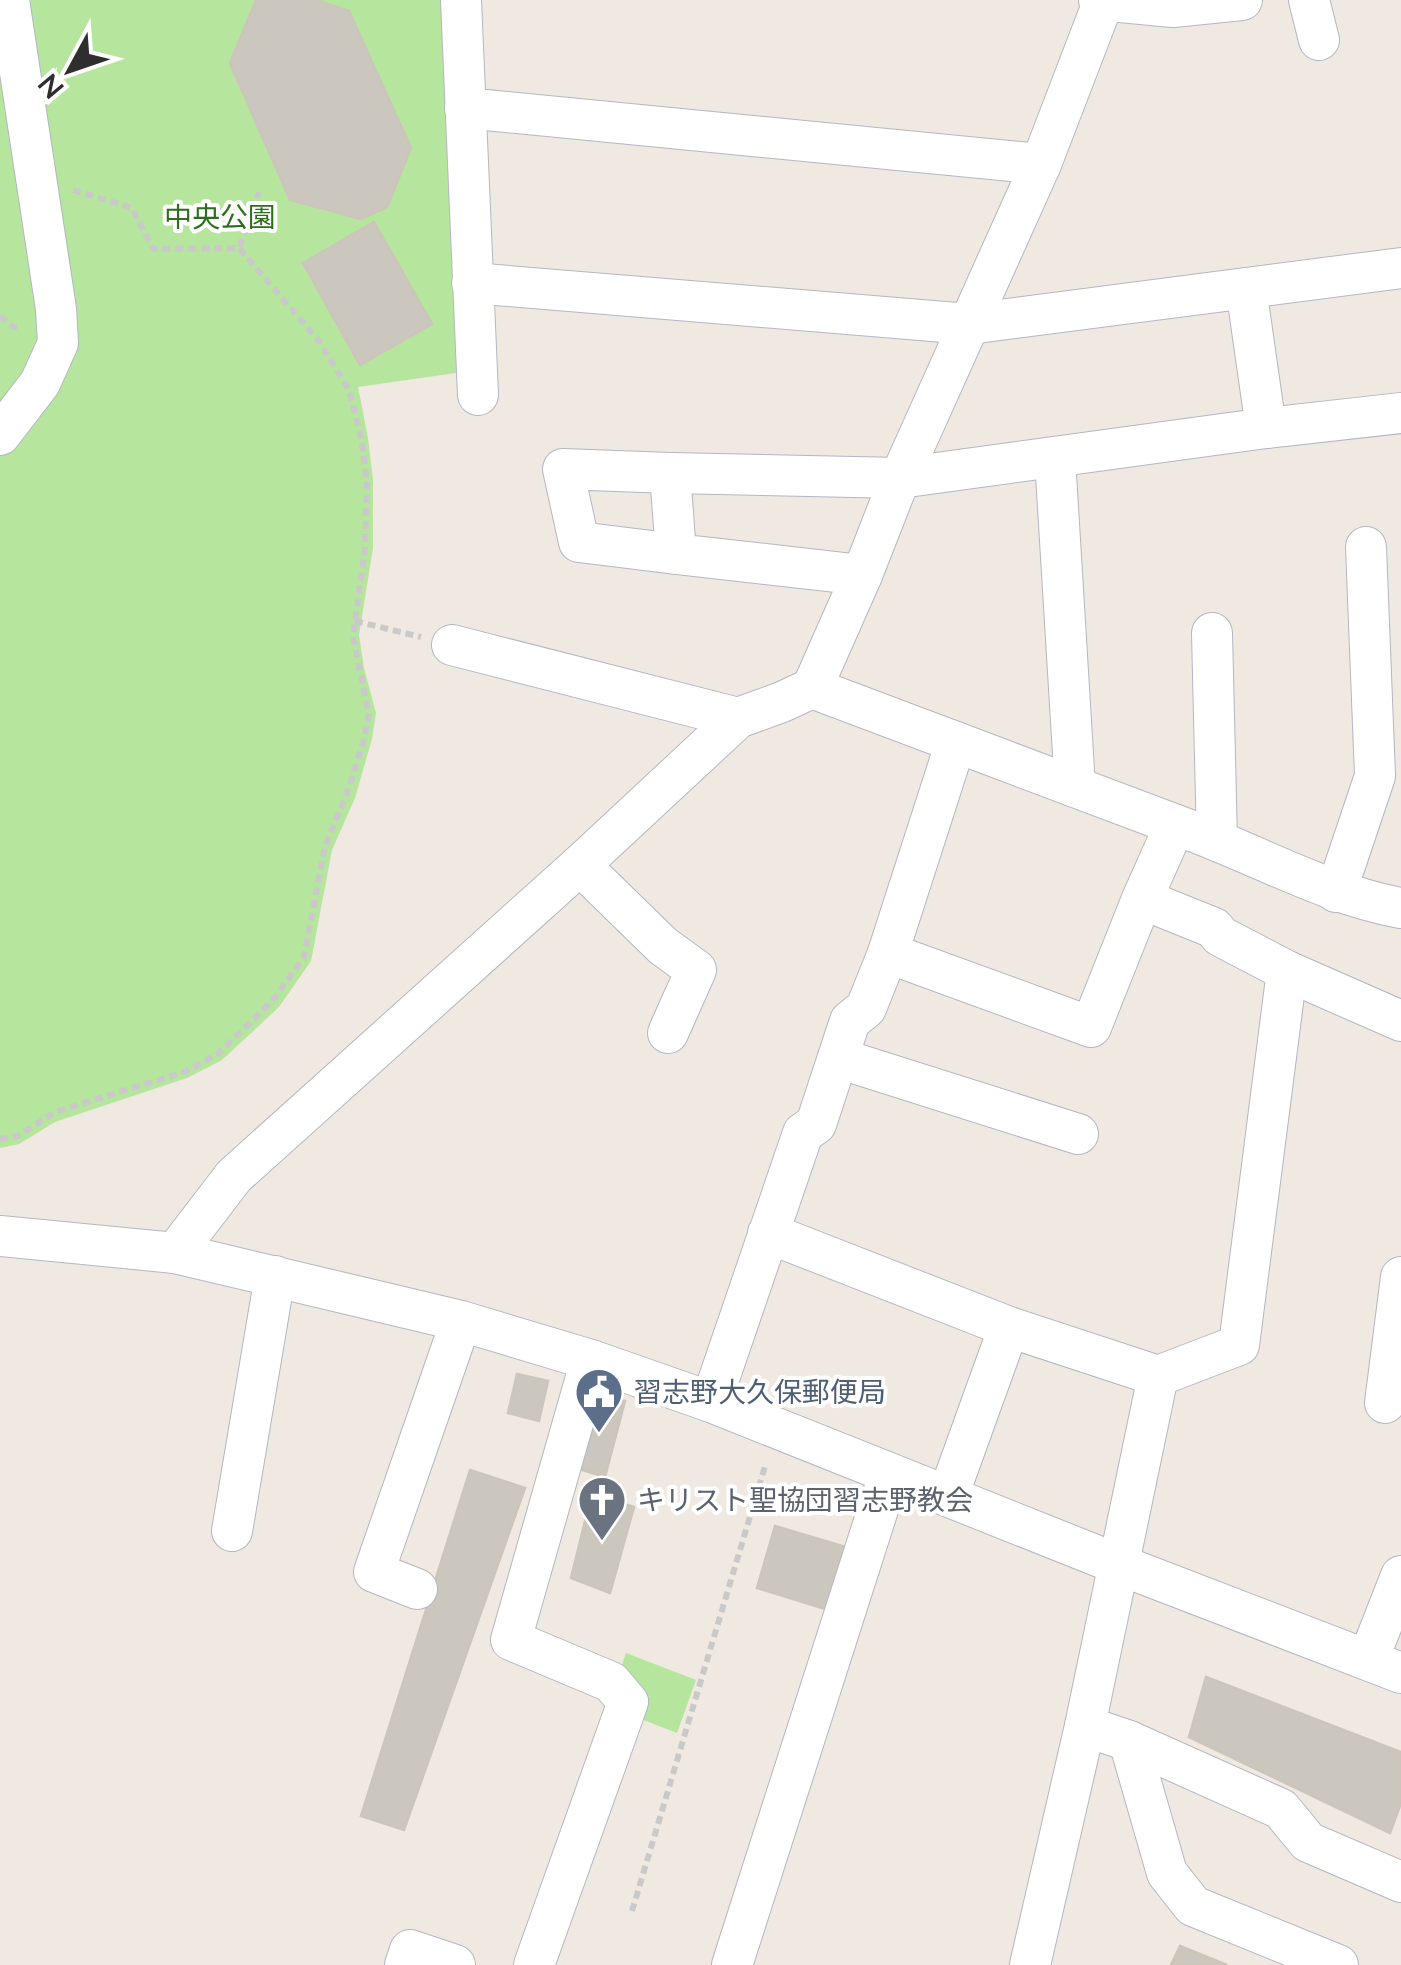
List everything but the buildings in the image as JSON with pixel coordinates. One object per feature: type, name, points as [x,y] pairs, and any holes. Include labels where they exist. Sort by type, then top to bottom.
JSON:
[{"type":"street","points":[[0,436],[40,384],[58,343],[10,0]]},
{"type":"street","points":[[461,0],[478,395]]},
{"type":"street","points":[[176,1253],[234,1176],[738,718],[812,688],[900,478],[1040,164],[1102,0],[1173,7],[1242,0]]},
{"type":"street","points":[[1309,0],[1319,40]]},
{"type":"street","points":[[465,108],[1040,164]]},
{"type":"street","points":[[472,282],[969,324],[1401,268]]},
{"type":"street","points":[[1246,288],[1266,428]]},
{"type":"street","points":[[862,576],[580,542],[563,470],[900,478],[1266,428],[1401,414]]},
{"type":"street","points":[[1055,458],[1075,787]]},
{"type":"street","points":[[670,473],[676,554]]},
{"type":"street","points":[[1336,892],[1375,776],[1385,646],[1366,547]]},
{"type":"street","points":[[1212,633],[1217,841]]},
{"type":"street","points":[[452,645],[738,718]]},
{"type":"street","points":[[812,688],[1176,825],[1336,892],[1401,908]]},
{"type":"street","points":[[711,1402],[802,1133],[816,1124],[850,1021],[866,1008],[888,953],[956,742]]},
{"type":"street","points":[[888,953],[1091,1027],[1176,825]]},
{"type":"street","points":[[580,865],[663,946],[696,970],[668,1033]]},
{"type":"street","points":[[1142,899],[1214,928],[1220,936],[1287,971],[1401,1021]]},
{"type":"street","points":[[768,1233],[1008,1327],[1158,1376],[1239,1345],[1287,971]]},
{"type":"street","points":[[838,1058],[1078,1134]]},
{"type":"street","points":[[0,1236],[176,1253],[461,1321],[591,1360],[711,1402],[1384,1666],[1401,1576]]},
{"type":"street","points":[[232,1531],[274,1276]]},
{"type":"street","points":[[1385,1403],[1401,1277]]},
{"type":"street","points":[[417,1589],[374,1572],[461,1321]]},
{"type":"street","points":[[948,1496],[1008,1327]]},
{"type":"street","points":[[534,1965],[628,1702],[611,1682],[510,1640],[591,1360]]},
{"type":"street","points":[[1030,1965],[1120,1565],[1158,1376]]},
{"type":"street","points":[[732,1965],[888,1474]]},
{"type":"street","points":[[1085,1726],[1129,1741],[1281,1809],[1308,1842],[1401,1882]]},
{"type":"street","points":[[1129,1741],[1166,1872],[1193,1906],[1338,1965]]},
{"type":"street","points":[[405,1965],[410,1950],[455,1965]]},
{"type":"path","points":[[37,180],[132,208],[153,249],[240,248]]},
{"type":"path","points":[[240,248],[259,192]]},
{"type":"path","points":[[0,1139],[18,1136],[55,1112],[184,1072],[218,1054],[274,1000],[304,958],[325,846],[364,739],[368,714],[353,637],[365,548],[367,482],[350,390],[319,341],[240,248]]},
{"type":"path","points":[[355,621],[452,645]]},
{"type":"path","points":[[632,1911],[776,1428]]},
{"type":"green space","name":"中央公園","points":[[24,0],[444,0],[463,372],[358,387],[373,480],[373,548],[359,635],[376,713],[355,798],[332,850],[311,961],[279,1007],[222,1060],[187,1078],[55,1122],[19,1144],[0,1148],[0,27]]},
{"type":"green space","points":[[626,1653],[696,1680],[677,1733],[633,1716],[618,1676]]},
{"type":"place","name":"習志野大久保郵便局","points":[[599,1434]]},
{"type":"place","name":"キリスト聖協団習志野教会","points":[[602,1542]]}]
